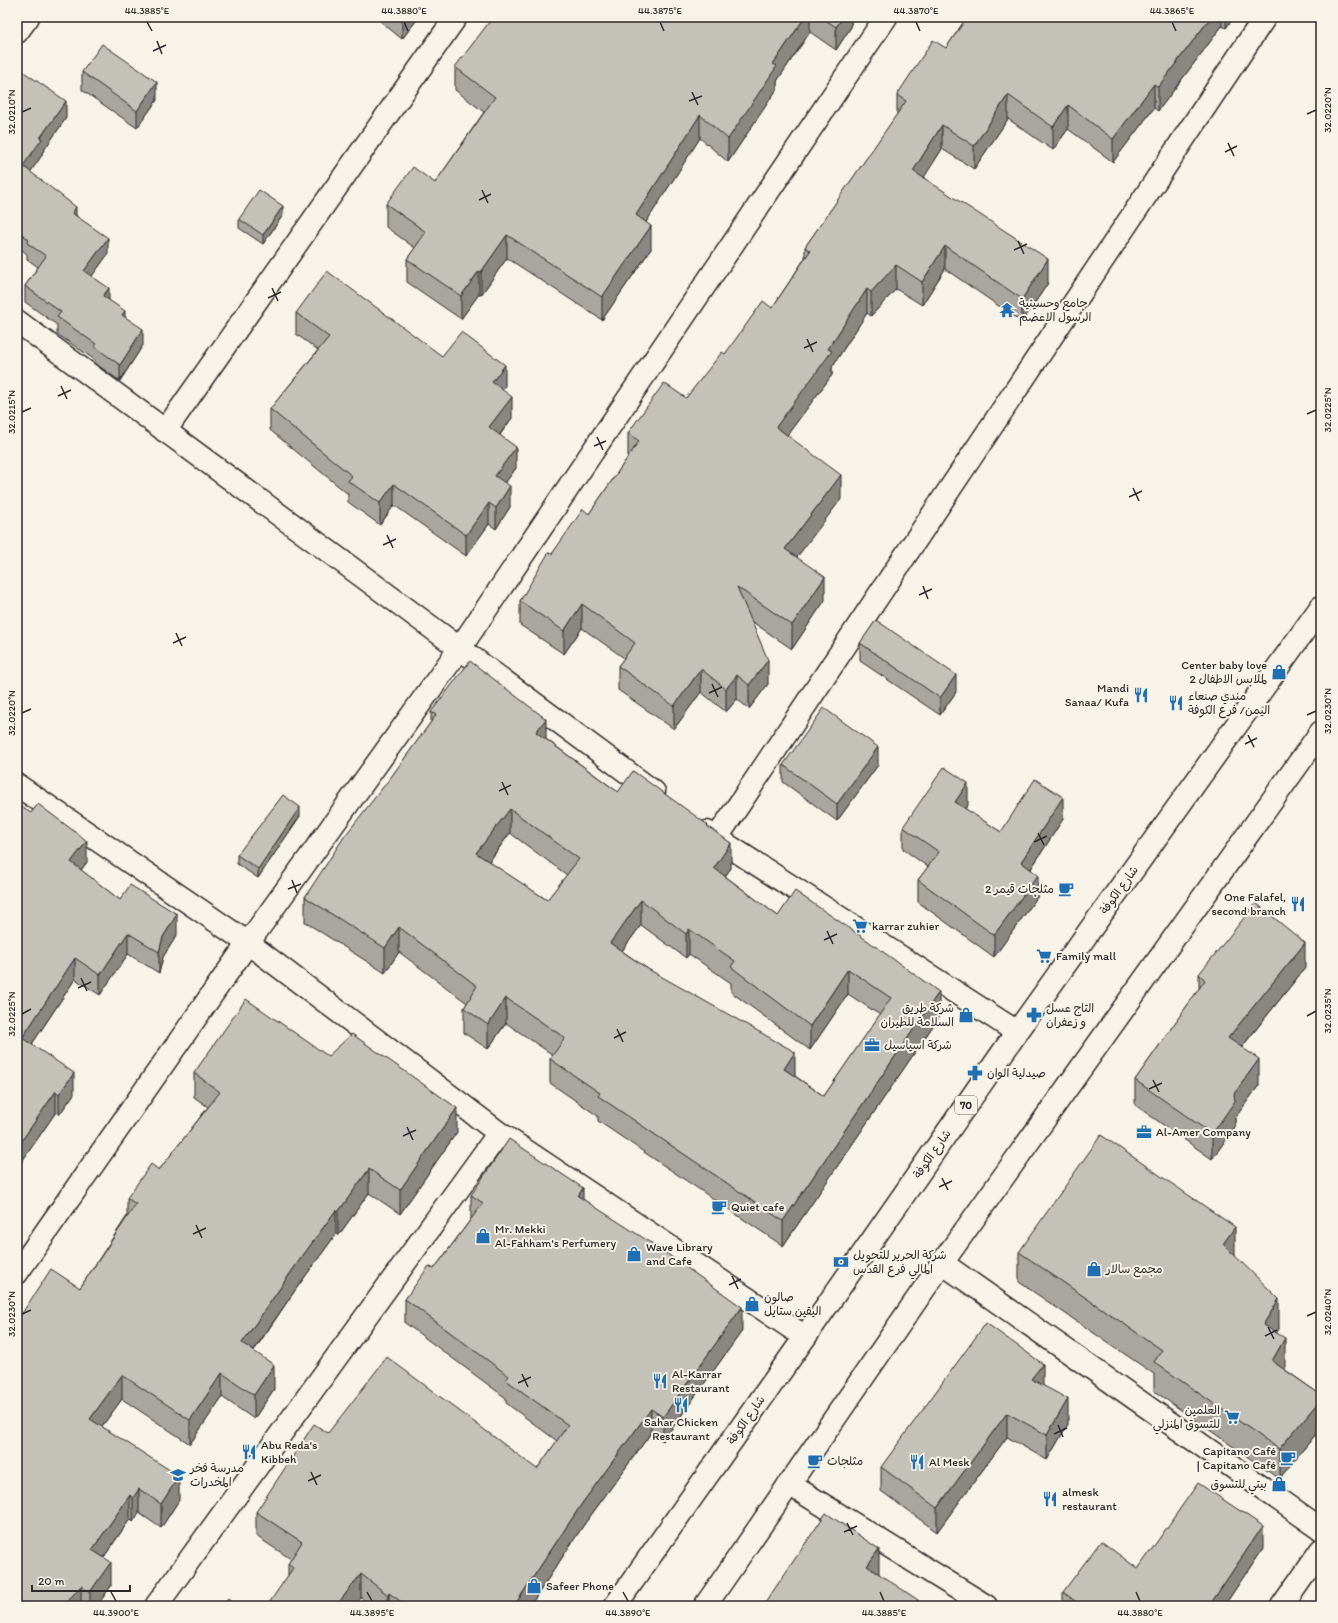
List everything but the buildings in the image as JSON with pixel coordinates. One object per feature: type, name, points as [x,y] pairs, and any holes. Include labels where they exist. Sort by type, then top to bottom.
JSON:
[{"type":"main road","points":[[17,32],[28,17]]},
{"type":"main road","points":[[165,431],[456,17]]},
{"type":"main road","points":[[716,839],[1265,17]]},
{"type":"main road","points":[[17,1274],[248,943],[460,648],[879,19]]},
{"type":"main road","points":[[17,321],[460,648],[671,806]]},
{"type":"main road","name":"شارع الكوفة","points":[[615,1606],[806,1336],[1017,1032],[1321,607]]},
{"type":"main road","points":[[705,1606],[942,1263],[1321,732]]},
{"type":"main road","points":[[17,785],[248,943],[499,1133],[806,1336]]},
{"type":"main road","points":[[691,820],[716,839],[1017,1032]]},
{"type":"main road","points":[[156,1606],[499,1133]]},
{"type":"main road","points":[[942,1263],[1321,1529]]},
{"type":"main road","points":[[789,1484],[986,1606]]},
{"type":"main road","points":[[1282,1606],[1321,1550]]},
{"type":"place","name":"جامع وحسينية الرسول الاعضم","points":[[1007,310]]},
{"type":"place","name":"Center baby love لملابس الاطفال 2","points":[[1279,672]]},
{"type":"place","name":"Mandi Sanaa/ Kufa","points":[[1141,695]]},
{"type":"place","name":"مندي صنعاء اليمن/ فرع الكوفة","points":[[1176,703]]},
{"type":"place","name":"مثلجات قيمر 2","points":[[1066,889]]},
{"type":"place","name":"One Falafel, second branch","points":[[1298,904]]},
{"type":"place","name":"karrar zuhier","points":[[860,926]]},
{"type":"place","name":"Family mall","points":[[1044,956]]},
{"type":"place","name":"شركة طريق السلامة للطيران","points":[[966,1015]]},
{"type":"place","name":"التاج عسل و زعفران","points":[[1034,1015]]},
{"type":"place","name":"شركة اسياسيل","points":[[872,1045]]},
{"type":"place","name":"صيدلية الوان","points":[[975,1073]]},
{"type":"place","name":"Al-Amer Company","points":[[1144,1132]]},
{"type":"place","name":"Quiet cafe","points":[[719,1207]]},
{"type":"place","name":"Mr. Mekki Al-Fahham's Perfumery","points":[[483,1236]]},
{"type":"place","name":"Wave Library and Cafe","points":[[634,1254]]},
{"type":"place","name":"شركة الحرير للتحويل المالي فرع القدس","points":[[841,1262]]},
{"type":"place","name":"مجمع سالار","points":[[1094,1269]]},
{"type":"place","name":"صالون اليقين ستايل","points":[[752,1304]]},
{"type":"place","name":"Al-Karrar Restaurant","points":[[660,1381]]},
{"type":"place","name":"Sahar Chicken Restaurant","points":[[681,1405]]},
{"type":"place","name":"العلمين للتسوق المنزلي","points":[[1232,1417]]},
{"type":"place","name":"Abu Reda's Kibbeh","points":[[249,1452]]},
{"type":"place","name":"Capitano Café | Capitano Café","points":[[1288,1458]]},
{"type":"place","name":"مثلجات","points":[[815,1461]]},
{"type":"place","name":"Al Mesk","points":[[917,1462]]},
{"type":"place","name":"مدرسة فخر المخدرات","points":[[178,1475]]},
{"type":"place","name":"بيتي للتسوق","points":[[1279,1484]]},
{"type":"place","name":"almesk restaurant","points":[[1050,1499]]},
{"type":"place","name":"Safeer Phone","points":[[534,1586]]}]
